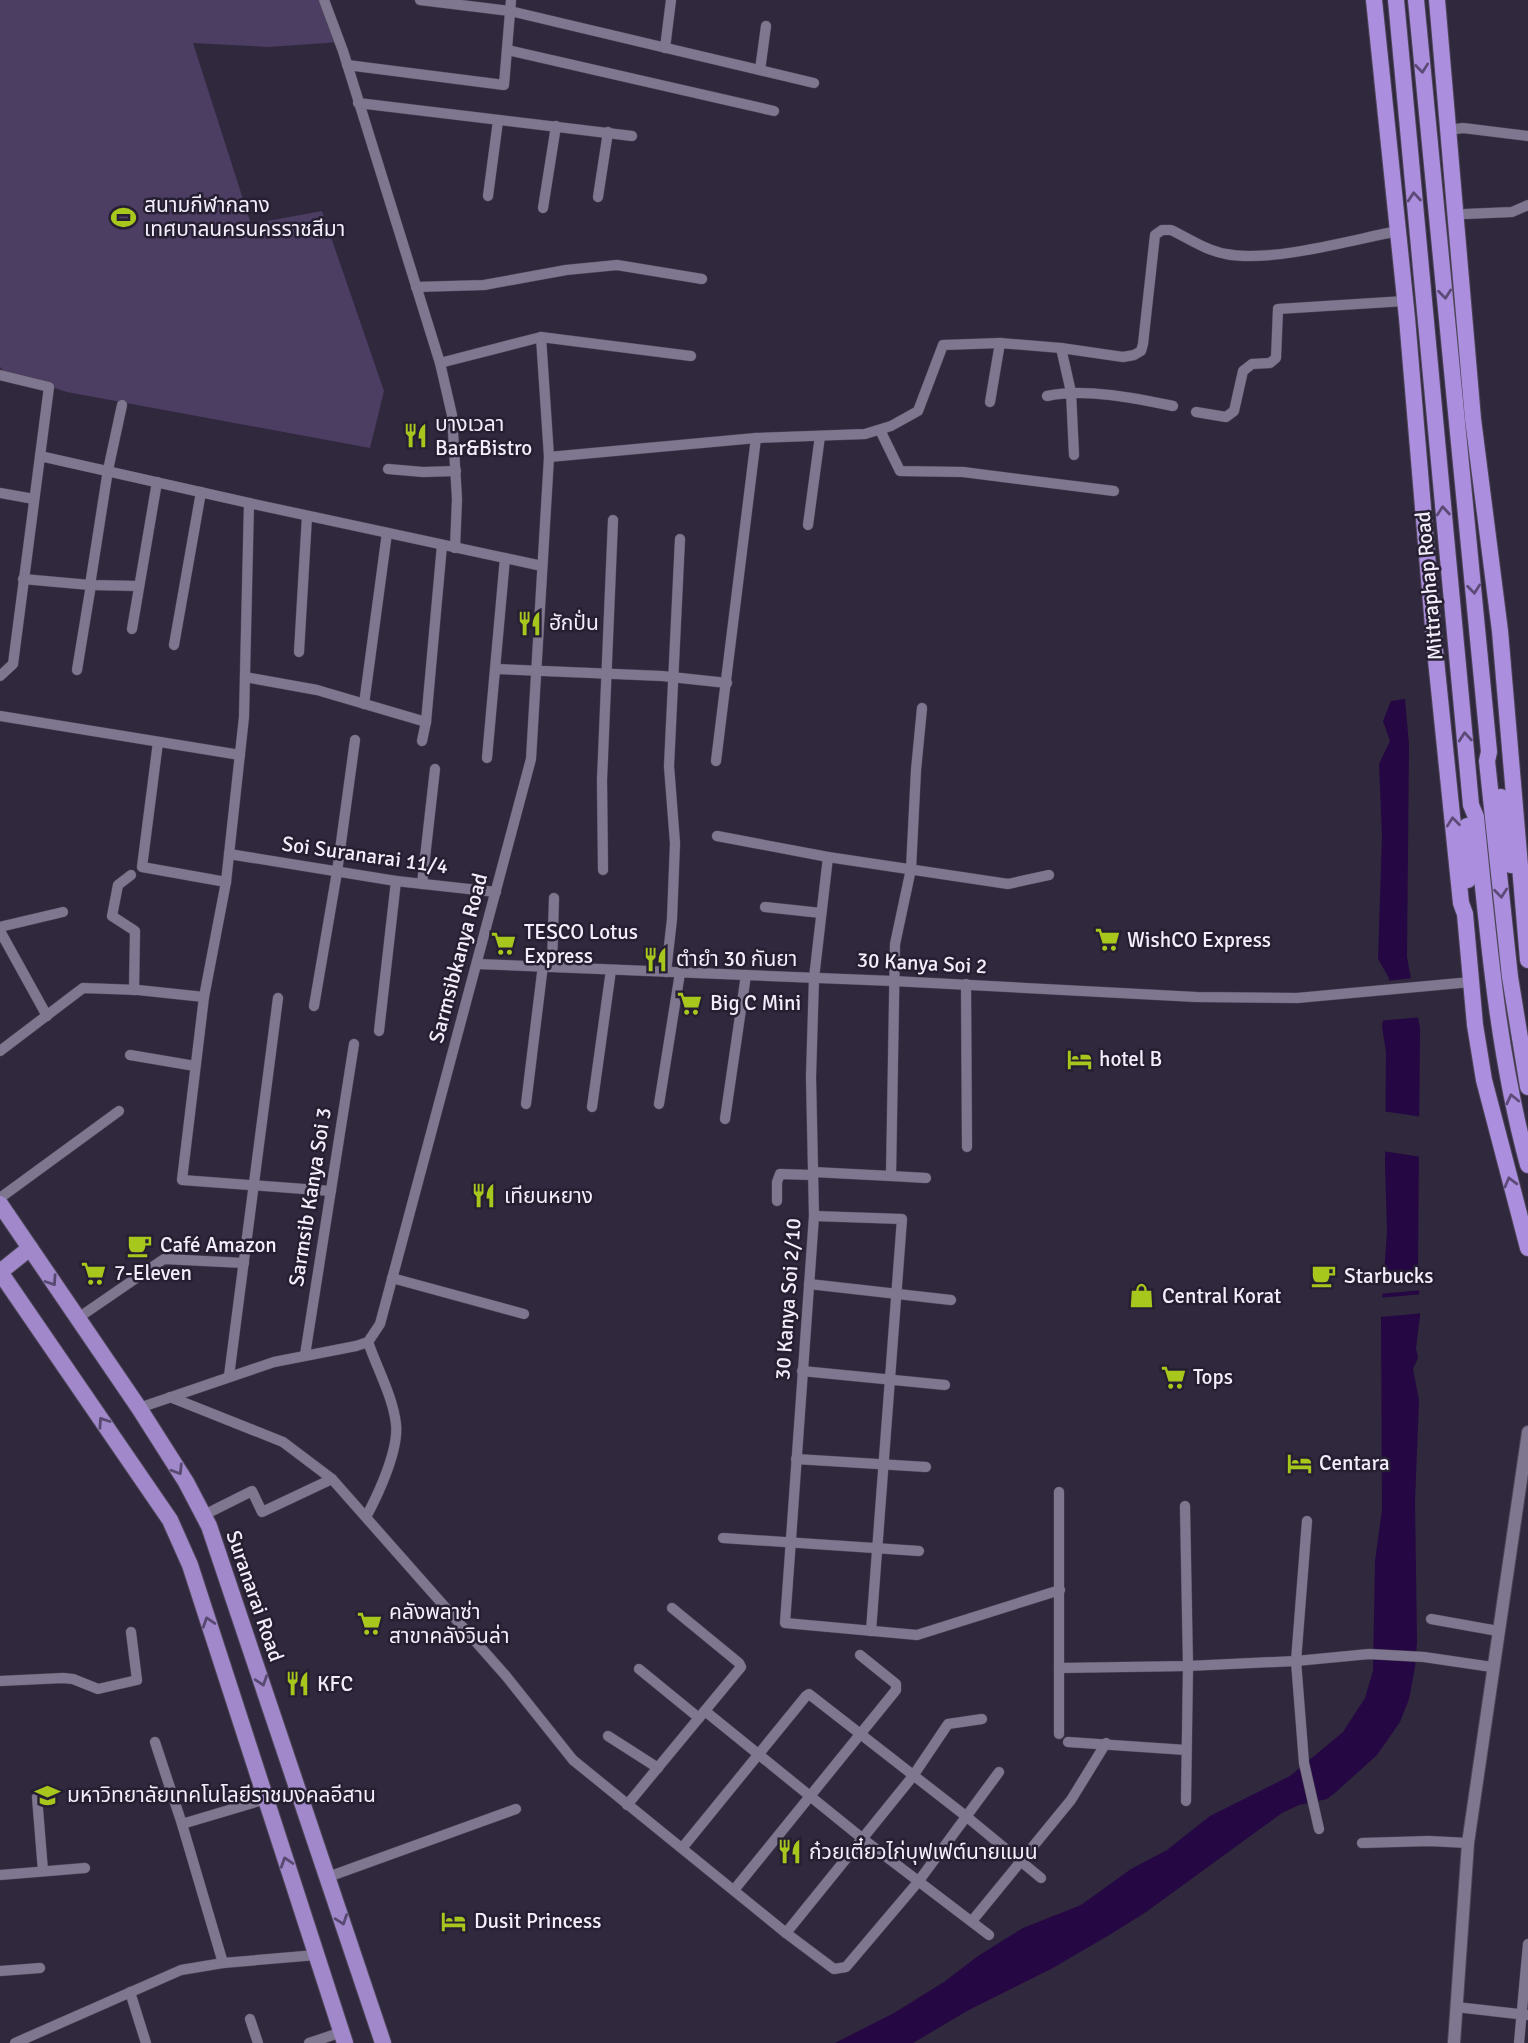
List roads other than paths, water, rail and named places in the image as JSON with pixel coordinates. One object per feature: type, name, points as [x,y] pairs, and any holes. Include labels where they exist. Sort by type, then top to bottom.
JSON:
[{"type":"highway","name":"Mittraphap Road","points":[[1374,0],[1405,301],[1458,876],[1465,914]]},
{"type":"highway","name":"Mittraphap Road","points":[[1396,0],[1471,805],[1476,817],[1492,977],[1504,1064],[1528,1165]]},
{"type":"highway","name":"Mittraphap Road","points":[[1416,0],[1489,752],[1487,761],[1510,977],[1528,1087]]},
{"type":"highway","points":[[1437,0],[1477,461],[1495,598],[1528,960]]},
{"type":"highway","points":[[1456,412],[1466,323]]},
{"type":"highway","points":[[1408,333],[1434,413]]},
{"type":"highway","points":[[1489,752],[1496,761],[1518,911],[1524,918]]},
{"type":"highway","points":[[1471,805],[1467,818],[1468,902],[1465,914],[1475,1025],[1484,1080],[1528,1248]]},
{"type":"main road","name":"Suranarai Road","points":[[0,1204],[139,1408],[186,1482],[209,1526],[383,2043]]},
{"type":"main road","points":[[30,1248],[0,1272],[170,1520],[190,1565],[343,2037]]},
{"type":"street","points":[[324,0],[440,363],[452,415],[456,471],[455,548]]},
{"type":"street","points":[[420,0],[511,6],[666,48],[814,83]]},
{"type":"street","points":[[666,48],[671,0]]},
{"type":"street","points":[[346,65],[504,85],[511,6]]},
{"type":"street","points":[[760,71],[766,26]]},
{"type":"street","points":[[508,50],[774,111]]},
{"type":"street","points":[[358,103],[632,136]]},
{"type":"street","points":[[488,196],[498,121]]},
{"type":"street","points":[[543,208],[556,126]]},
{"type":"street","points":[[1450,130],[1463,128],[1528,135]]},
{"type":"street","points":[[598,197],[608,132]]},
{"type":"street","points":[[1465,214],[1512,212],[1528,205]]},
{"type":"street","points":[[549,457],[756,438],[865,434],[880,430],[918,411],[943,345],[1000,343],[1123,357],[1134,355],[1141,351],[1155,235],[1163,230],[1171,230],[1222,254],[1242,256],[1266,255],[1398,231]]},
{"type":"street","points":[[416,288],[484,285],[566,270],[617,265],[702,279]]},
{"type":"street","points":[[1196,412],[1226,416],[1234,411],[1243,371],[1252,364],[1270,363],[1276,358],[1278,309],[1405,301]]},
{"type":"street","points":[[440,363],[541,337],[691,356]]},
{"type":"street","name":"Sarmsibkanya Road","points":[[368,1342],[380,1324],[531,759],[549,457],[541,337]]},
{"type":"street","points":[[990,402],[1000,343]]},
{"type":"street","points":[[1061,348],[1071,392],[1074,455]]},
{"type":"street","points":[[0,375],[49,387],[13,664],[0,676]]},
{"type":"street","points":[[1047,396],[1071,392],[1142,399],[1173,406]]},
{"type":"street","points":[[77,670],[107,470],[122,405]]},
{"type":"street","points":[[880,430],[900,471],[963,472],[1114,491]]},
{"type":"street","points":[[808,525],[820,436]]},
{"type":"street","points":[[716,761],[756,438]]},
{"type":"street","points":[[40,456],[542,566]]},
{"type":"street","points":[[388,469],[456,471]]},
{"type":"street","points":[[132,629],[157,482]]},
{"type":"street","points":[[174,645],[201,492]]},
{"type":"street","points":[[0,493],[34,499]]},
{"type":"street","points":[[249,503],[244,717],[226,882],[204,996],[182,1180],[331,1191]]},
{"type":"street","points":[[299,652],[307,516]]},
{"type":"street","points":[[603,870],[602,780],[613,520]]},
{"type":"street","points":[[364,704],[387,533]]},
{"type":"street","points":[[666,972],[673,919],[675,844],[669,766],[671,677],[680,539]]},
{"type":"street","points":[[422,741],[442,545]]},
{"type":"street","points":[[487,758],[505,558]]},
{"type":"street","points":[[23,579],[139,586]]},
{"type":"street","points":[[496,669],[671,677],[727,683]]},
{"type":"street","points":[[245,677],[317,690],[426,722]]},
{"type":"street","points":[[891,1176],[895,944],[911,869],[922,708]]},
{"type":"street","points":[[0,716],[240,755]]},
{"type":"street","points":[[314,1006],[337,872],[355,740]]},
{"type":"street","points":[[158,742],[142,867],[226,882]]},
{"type":"street","points":[[422,884],[435,768]]},
{"type":"street","points":[[717,836],[828,857],[1008,884],[1049,875]]},
{"type":"street","name":"Soi Suranarai 11/4","points":[[229,854],[396,881],[496,892]]},
{"type":"street","name":"30 Kanya Soi 2/10","points":[[828,857],[814,978],[814,1216],[785,1623],[871,1631]]},
{"type":"street","points":[[131,875],[118,885],[111,913],[118,922],[135,931],[134,990]]},
{"type":"street","points":[[379,1031],[396,881]]},
{"type":"street","points":[[526,1104],[547,966],[554,898]]},
{"type":"street","points":[[765,907],[821,913]]},
{"type":"street","points":[[47,1016],[0,929],[63,912]]},
{"type":"street","name":"30 Kanya Soi 2","points":[[477,964],[966,984],[1196,997],[1297,998],[1471,982]]},
{"type":"street","points":[[592,1107],[611,970]]},
{"type":"street","points":[[659,1104],[680,972]]},
{"type":"street","points":[[725,1119],[746,975]]},
{"type":"street","points":[[966,984],[967,1147]]},
{"type":"street","points":[[0,1051],[83,988],[204,996]]},
{"type":"street","points":[[229,1376],[278,998]]},
{"type":"street","name":"Sarmsib Kanya Soi 3","points":[[305,1355],[354,1044]]},
{"type":"street","points":[[130,1055],[195,1066]]},
{"type":"street","points":[[0,1198],[120,1111]]},
{"type":"street","points":[[777,1200],[780,1174],[926,1178]]},
{"type":"street","points":[[814,1216],[902,1219],[871,1631],[918,1635],[1060,1590]]},
{"type":"street","points":[[78,1318],[164,1259],[244,1263]]},
{"type":"street","points":[[392,1278],[524,1314]]},
{"type":"street","points":[[809,1284],[951,1300]]},
{"type":"street","points":[[139,1408],[229,1376],[305,1355],[368,1342],[397,1427],[378,1496],[366,1517]]},
{"type":"street","points":[[802,1371],[945,1385]]},
{"type":"street","points":[[170,1397],[283,1442],[332,1479],[506,1676],[573,1760],[834,1969],[846,1967],[918,1882],[999,1772]]},
{"type":"street","points":[[1454,2043],[1468,1843],[1528,1432]]},
{"type":"street","points":[[796,1459],[926,1467]]},
{"type":"street","points":[[202,1516],[252,1491],[262,1512],[332,1479]]},
{"type":"street","points":[[1059,1492],[1059,1734]]},
{"type":"street","points":[[1185,1506],[1188,1666],[1186,1801]]},
{"type":"street","points":[[1307,1521],[1296,1661],[1304,1763],[1319,1829]]},
{"type":"street","points":[[723,1538],[919,1551]]},
{"type":"street","points":[[628,1805],[741,1666],[671,1608]]},
{"type":"street","points":[[1431,1619],[1498,1631]]},
{"type":"street","points":[[0,1681],[63,1678],[98,1689],[138,1680],[131,1632]]},
{"type":"street","points":[[1059,1668],[1188,1666],[1296,1661],[1369,1654],[1492,1667]]},
{"type":"street","points":[[734,1890],[897,1687],[860,1655]]},
{"type":"street","points":[[639,1669],[759,1753],[863,1839],[989,1935]]},
{"type":"street","points":[[683,1847],[809,1695],[1041,1878]]},
{"type":"street","points":[[786,1933],[913,1776],[948,1724],[982,1719]]},
{"type":"street","points":[[608,1735],[658,1768]]},
{"type":"street","points":[[155,1742],[223,1964]]},
{"type":"street","points":[[1068,1742],[1186,1750]]},
{"type":"street","points":[[972,1921],[1070,1800],[1106,1743]]},
{"type":"street","points":[[37,1797],[43,1871]]},
{"type":"street","points":[[182,1824],[266,1798]]},
{"type":"street","points":[[328,1877],[516,1809]]},
{"type":"street","points":[[1362,1843],[1468,1843]]},
{"type":"street","points":[[0,1875],[85,1868]]},
{"type":"street","points":[[1519,2043],[1525,2015],[1528,1944]]},
{"type":"street","points":[[15,2043],[181,1970],[316,1955]]},
{"type":"street","points":[[0,1970],[40,1968]]},
{"type":"street","points":[[130,1992],[146,2043]]},
{"type":"street","points":[[1456,2007],[1525,2015]]},
{"type":"street","points":[[250,2019],[258,2043]]},
{"type":"street","points":[[309,2043],[343,2037]]},
{"type":"place","name":"สนามกีฬากลาง เทศบาลนครนครราชสีมา","points":[[124,217]]},
{"type":"place","name":"บางเวลา Bar&Bistro","points":[[415,436]]},
{"type":"place","name":"ฮักปั่น","points":[[529,623]]},
{"type":"place","name":"WishCO Express","points":[[1107,940]]},
{"type":"place","name":"TESCO Lotus Express","points":[[504,944]]},
{"type":"place","name":"ตำยำ 30 กันยา","points":[[656,959]]},
{"type":"place","name":"Big C Mini","points":[[690,1003]]},
{"type":"place","name":"hotel B","points":[[1079,1059]]},
{"type":"place","name":"เทียนหยาง","points":[[484,1196]]},
{"type":"place","name":"Café Amazon","points":[[140,1245]]},
{"type":"place","name":"7-Eleven","points":[[94,1273]]},
{"type":"place","name":"Starbucks","points":[[1324,1276]]},
{"type":"place","name":"Central Korat","points":[[1142,1296]]},
{"type":"place","name":"Tops","points":[[1173,1377]]},
{"type":"place","name":"Centara","points":[[1299,1463]]},
{"type":"place","name":"คลังพลาซ่า สาขาคลังวินล่า","points":[[369,1624]]},
{"type":"place","name":"KFC","points":[[297,1684]]},
{"type":"place","name":"มหาวิทยาลัยเทคโนโลยีราชมงคลอีสาน","points":[[47,1795]]},
{"type":"place","name":"ก๋วยเตี๋ยวไก่บุฟเฟต์นายแมน","points":[[789,1852]]},
{"type":"place","name":"Dusit Princess","points":[[454,1921]]}]
